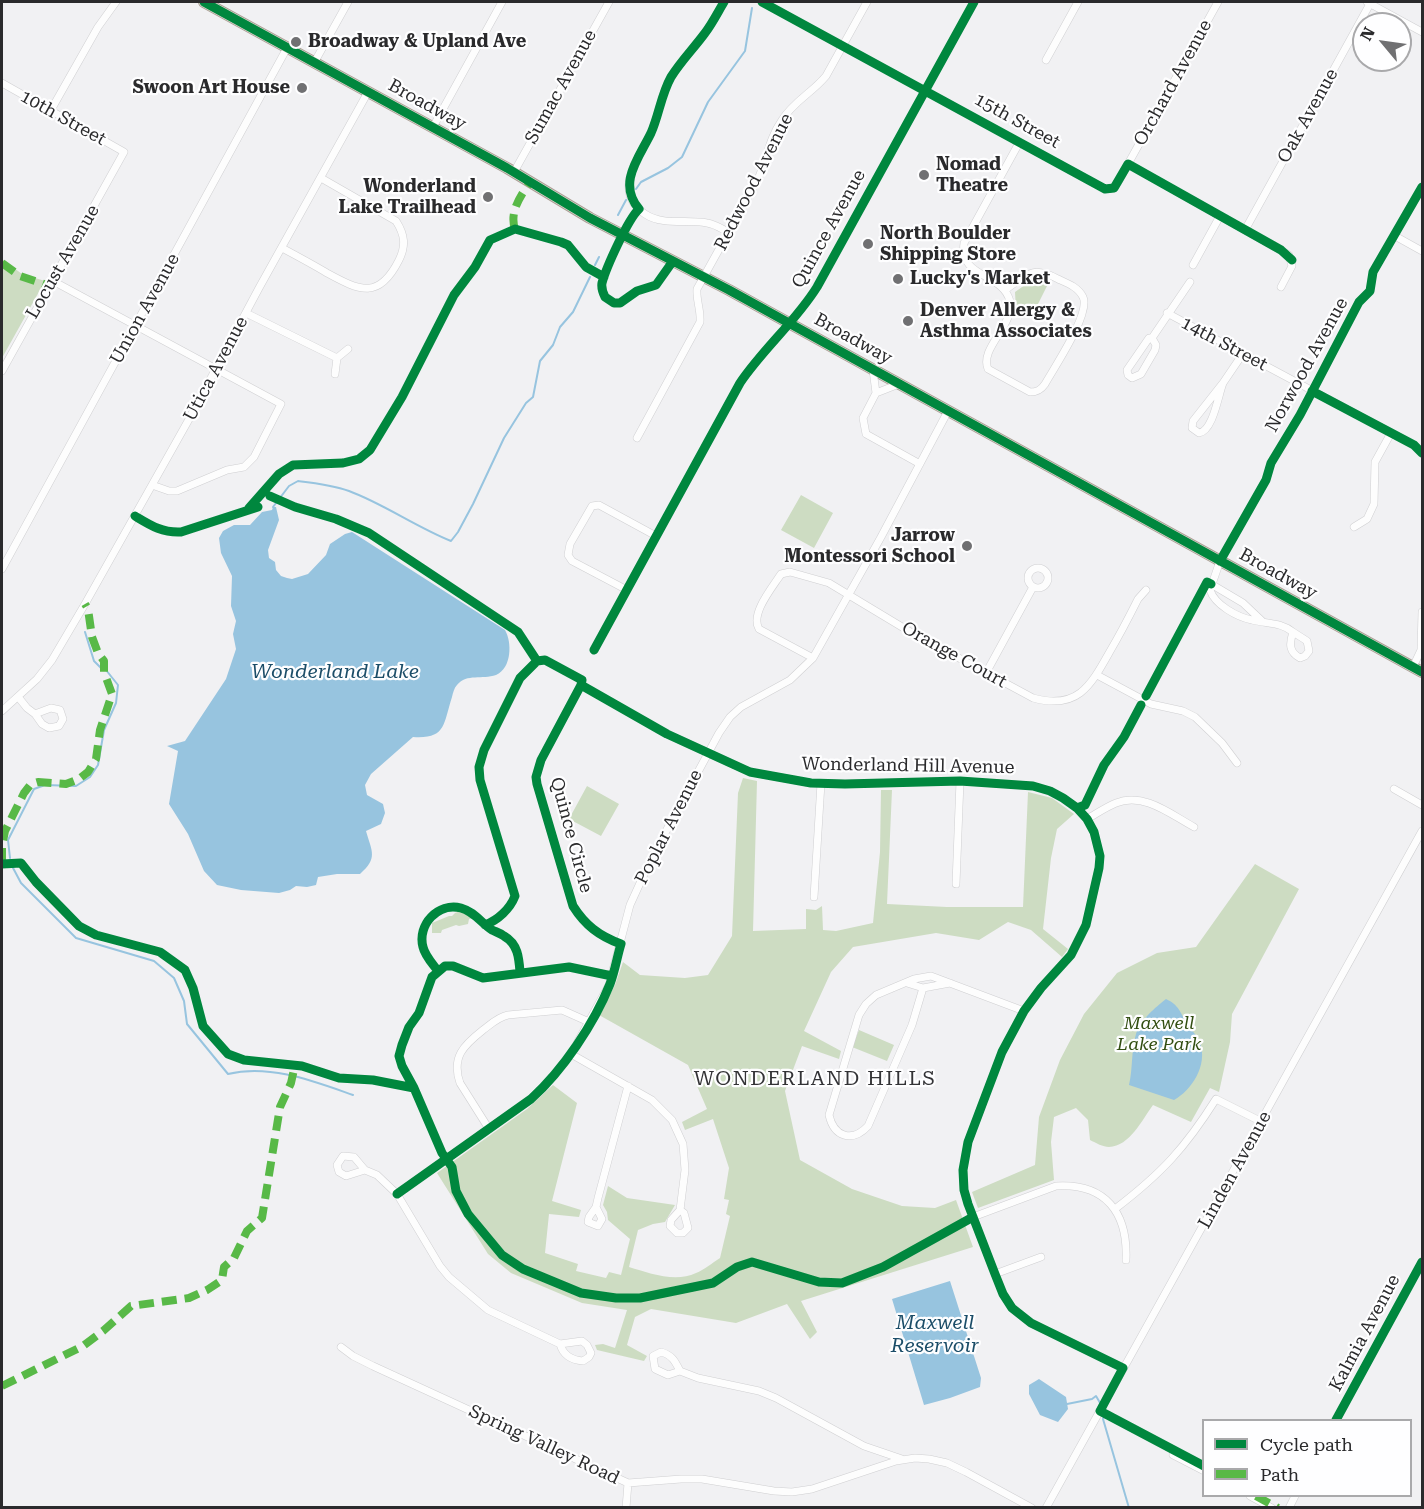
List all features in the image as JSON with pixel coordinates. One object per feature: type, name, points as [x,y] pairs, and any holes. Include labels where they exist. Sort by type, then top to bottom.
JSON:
[{"type":"main road","name":"Broadway","points":[[204,2],[514,172],[590,218],[788,323],[1418,669]]},
{"type":"street","points":[[51,110],[98,27],[116,2]]},
{"type":"street","points":[[314,63],[348,2]]},
{"type":"street","points":[[433,127],[502,2]]},
{"type":"street","name":"Sumac Avenue","points":[[514,172],[609,2]]},
{"type":"street","points":[[724,2],[705,33],[682,60],[670,79],[652,131],[630,171],[629,180],[632,199],[644,213],[652,218],[706,223],[728,232]]},
{"type":"street","name":"15th Street","points":[[762,2],[1105,189],[1114,188],[1128,164]]},
{"type":"street","name":"Redwood Avenue","points":[[637,438],[700,322],[697,289],[763,170],[767,148],[781,121],[790,109],[826,76],[867,2]]},
{"type":"street","name":"Quince Avenue","points":[[594,650],[740,383],[817,287],[924,89],[974,2]]},
{"type":"street","points":[[1046,60],[1078,2]]},
{"type":"street","name":"Orchard Avenue","points":[[1128,164],[1218,2]]},
{"type":"street","points":[[1369,2],[1422,32]]},
{"type":"street","name":"Oak Avenue","points":[[1245,230],[1369,2]]},
{"type":"street","name":"Union Avenue","points":[[2,568],[287,48]]},
{"type":"street","name":"10th Street","points":[[2,83],[124,152]]},
{"type":"street","name":"Utica Avenue","points":[[19,698],[37,679],[61,645],[217,369],[368,92]]},
{"type":"street","points":[[1005,290],[1031,272],[1038,271],[1045,272],[1075,288],[1083,297],[1084,314],[1042,389],[1030,392],[992,372],[986,363],[986,358],[1009,314],[1009,299],[1005,290],[972,268],[963,252],[964,243],[1019,143]]},
{"type":"street","name":"Locust Avenue","points":[[2,371],[124,152]]},
{"type":"street","points":[[1128,164],[1289,255],[1292,266],[1281,287]]},
{"type":"street","points":[[282,248],[353,287],[378,286],[391,275],[403,252],[405,241],[396,221],[321,178]]},
{"type":"street","name":"Norwood Avenue","points":[[1211,584],[1220,561],[1266,480],[1271,463],[1359,302],[1370,291],[1373,272],[1422,187]]},
{"type":"street","points":[[1193,265],[1220,216]]},
{"type":"street","points":[[1395,236],[1422,251]]},
{"type":"street","points":[[53,281],[281,405],[254,458],[244,467],[227,470],[177,491],[169,491],[152,485]]},
{"type":"street","points":[[1152,338],[1156,345],[1155,350],[1141,374],[1137,378],[1132,378],[1128,375],[1129,365],[1144,342],[1152,338],[1190,282]]},
{"type":"street","points":[[246,313],[337,358]]},
{"type":"street","name":"14th Street","points":[[1167,314],[1414,445],[1422,453]]},
{"type":"street","points":[[335,374],[337,358],[348,349]]},
{"type":"street","points":[[1222,383],[1209,428],[1199,433],[1192,428],[1193,421],[1242,355]]},
{"type":"street","points":[[873,370],[876,393],[863,417],[867,434],[920,464]]},
{"type":"street","points":[[876,393],[899,384]]},
{"type":"street","name":"Poplar Avenue","points":[[397,1194],[531,1099],[546,1085],[571,1054],[609,985],[630,905],[651,858],[719,733],[735,712],[790,680],[813,658],[948,411]]},
{"type":"street","points":[[1354,526],[1367,519],[1374,504],[1375,462],[1391,433]]},
{"type":"street","points":[[627,590],[572,561],[568,555],[570,544],[592,506],[595,505],[599,505],[656,536]]},
{"type":"street","name":"Orange Court","points":[[813,658],[759,629],[756,623],[756,615],[781,574],[790,572],[829,583],[907,630],[1033,698],[1044,701],[1063,701],[1086,689],[1097,675]]},
{"type":"street","points":[[1264,622],[1243,603],[1211,584],[1210,590],[1216,601],[1250,620],[1281,625],[1293,632]]},
{"type":"street","points":[[986,673],[1033,587]]},
{"type":"street","points":[[1146,590],[1138,599],[1097,675],[1151,704],[1183,711],[1195,717],[1222,743],[1237,763]]},
{"type":"street","points":[[1418,669],[1422,612]]},
{"type":"street","name":"Wonderland Hill Avenue","points":[[581,685],[667,734],[750,771],[798,781],[821,783],[960,781],[1033,786],[1063,798],[1087,819],[1094,832],[1100,856],[1100,868],[1086,925],[1070,956],[1024,1011],[1002,1052],[965,1156],[964,1190],[995,1274],[1012,1308],[1031,1323],[1123,1368]]},
{"type":"street","name":"Quince Circle","points":[[581,685],[540,760],[537,784],[573,906],[580,918],[593,930],[621,944]]},
{"type":"street","points":[[2,711],[19,698],[35,714]]},
{"type":"street","points":[[956,884],[960,781]]},
{"type":"street","points":[[814,897],[821,783]]},
{"type":"street","points":[[1394,789],[1422,805]]},
{"type":"street","points":[[1087,819],[1114,804],[1138,800],[1157,806],[1194,827]]},
{"type":"street","name":"Linden Avenue","points":[[1046,1508],[1422,831]]},
{"type":"street","points":[[923,988],[912,1024],[868,1126],[860,1135],[854,1136],[838,1132],[832,1127],[829,1115],[860,1016],[866,1004],[876,995],[914,979],[931,976],[1024,1011]]},
{"type":"street","points":[[907,983],[923,988],[950,982]]},
{"type":"street","points":[[489,1129],[457,1077],[459,1055],[468,1042],[501,1017],[508,1015],[562,1010],[589,1022]]},
{"type":"street","points":[[571,1054],[652,1100],[664,1110],[678,1132],[685,1157],[680,1210]]},
{"type":"street","points":[[596,1207],[628,1086]]},
{"type":"street","points":[[1115,1209],[1164,1169],[1186,1143],[1216,1099],[1262,1122]]},
{"type":"street","points":[[365,1170],[377,1175],[397,1194],[440,1266],[450,1277],[488,1310],[560,1344]]},
{"type":"street","points":[[973,1217],[1044,1190],[1070,1185],[1087,1189],[1098,1193],[1115,1209],[1125,1233],[1126,1260]]},
{"type":"street","points":[[995,1274],[1041,1257]]},
{"type":"street","name":"Kalmia Avenue","points":[[1337,1419],[1422,1262]]},
{"type":"street","name":"Spring Valley Road","points":[[341,1347],[373,1366],[628,1483],[702,1479],[792,1492],[812,1489],[904,1459],[929,1459],[947,1463],[1032,1508]]},
{"type":"street","points":[[680,1371],[698,1378],[759,1391],[864,1446],[904,1459]]},
{"type":"street","points":[[1173,1455],[1202,1470]]},
{"type":"street","points":[[626,1508],[628,1483]]},
{"type":"street","points":[[1252,1497],[1272,1508]]},
{"type":"green space","points":[[2,259],[22,274],[45,281],[2,358]]},
{"type":"green space","points":[[1041,279],[1049,282],[1037,306],[1016,310],[1015,292],[1032,280]]},
{"type":"green space","points":[[801,495],[833,513],[814,548],[781,530]]},
{"type":"green space","points":[[743,778],[757,781],[753,931],[806,929],[806,909],[816,910],[822,906],[823,930],[836,931],[873,923],[880,852],[881,790],[892,790],[887,904],[1023,907],[1028,792],[1052,798],[1074,814],[1057,829],[1051,858],[1043,929],[1068,949],[1062,957],[1031,930],[1008,922],[979,940],[936,933],[853,947],[831,972],[804,1031],[841,1051],[839,1059],[802,1046],[785,1091],[800,1160],[852,1189],[902,1206],[935,1208],[956,1200],[973,1247],[801,1301],[817,1332],[810,1339],[787,1304],[736,1323],[651,1309],[635,1317],[627,1345],[647,1356],[644,1361],[597,1350],[595,1345],[603,1344],[615,1348],[627,1310],[582,1303],[511,1273],[488,1254],[437,1173],[527,1109],[553,1085],[577,1103],[552,1201],[581,1210],[579,1217],[549,1214],[545,1253],[578,1264],[576,1271],[606,1278],[609,1272],[621,1275],[630,1239],[608,1220],[603,1205],[608,1186],[627,1198],[675,1205],[665,1222],[638,1230],[629,1267],[662,1276],[679,1277],[699,1272],[720,1258],[730,1216],[726,1214],[729,1200],[724,1199],[729,1168],[713,1119],[685,1130],[682,1122],[707,1109],[688,1065],[599,1015],[615,985],[623,962],[640,975],[685,978],[708,975],[732,936],[738,793]]},
{"type":"green space","points":[[587,786],[619,804],[601,836],[569,819]]},
{"type":"green space","name":"Maxwell Lake Park","points":[[1255,864],[1299,889],[1232,1014],[1230,1042],[1219,1092],[1210,1088],[1191,1122],[1153,1105],[1140,1125],[1116,1146],[1102,1146],[1090,1140],[1088,1120],[1076,1108],[1054,1117],[1051,1142],[1054,1180],[978,1208],[972,1192],[1035,1165],[1039,1117],[1060,1060],[1084,1014],[1117,973],[1157,953],[1196,947]]},
{"type":"green space","points":[[463,910],[476,917],[469,919],[468,924],[456,925],[442,930],[441,933],[432,933],[432,923]]},
{"type":"green space","points":[[859,1030],[894,1045],[887,1061],[852,1047]]},
{"type":"water","name":"Wonderland Lake","points":[[276,507],[279,520],[268,550],[269,558],[275,562],[276,570],[281,576],[292,579],[308,574],[326,555],[330,544],[352,532],[505,630],[509,641],[508,661],[501,672],[496,675],[461,681],[453,692],[442,728],[432,736],[413,737],[371,774],[365,785],[367,795],[383,804],[385,813],[381,824],[366,831],[372,854],[366,868],[360,874],[318,877],[316,885],[296,886],[279,893],[241,890],[217,885],[204,871],[188,834],[169,804],[178,751],[167,746],[185,741],[226,679],[236,649],[233,634],[236,621],[231,606],[232,576],[221,553],[219,538],[223,531],[234,525],[250,525],[262,512],[272,510]]},
{"type":"water","points":[[1166,999],[1179,1009],[1198,1038],[1202,1051],[1197,1076],[1187,1090],[1174,1100],[1129,1085],[1133,1046],[1138,1029],[1149,1014]]},
{"type":"water","name":"Maxwell Reservoir","points":[[950,1281],[981,1378],[980,1387],[924,1405],[892,1299]]},
{"type":"water","points":[[1039,1379],[1066,1397],[1068,1409],[1058,1422],[1040,1415],[1029,1394],[1029,1385]]},
{"type":"waterway","points":[[636,189],[641,182],[668,168],[682,157],[708,102],[745,51],[752,8]]},
{"type":"waterway","points":[[618,215],[626,200]]},
{"type":"waterway","points":[[595,265],[599,257]]},
{"type":"waterway","points":[[273,507],[289,486],[298,481],[330,486],[362,496],[451,541],[473,504],[504,438],[526,403],[533,397],[540,361],[553,345],[560,327],[573,312],[590,277]]},
{"type":"waterway","points":[[85,632],[94,661],[101,668]]},
{"type":"waterway","points":[[10,858],[8,840],[34,789],[45,785],[76,786],[90,777],[98,765],[104,730],[116,703],[118,685],[106,670]]},
{"type":"waterway","points":[[12,866],[21,883],[76,938],[154,961],[174,978],[184,1001],[187,1024],[228,1074],[244,1071],[275,1073],[307,1080],[353,1095]]},
{"type":"waterway","points":[[1067,1404],[1092,1399],[1096,1396],[1106,1413],[1103,1419],[1129,1508]]},
{"type":"marked path","points":[[515,229],[515,210],[530,182]]},
{"type":"marked path","points":[[2,263],[20,276],[50,286]]},
{"type":"marked path","points":[[2,863],[5,831],[31,784],[38,782],[66,784],[79,779],[88,772],[96,759],[100,730],[112,694],[104,672],[104,661],[92,637],[88,609],[85,604]]},
{"type":"marked path","points":[[2,1386],[83,1346],[131,1306],[189,1298],[222,1280],[224,1267],[234,1258],[247,1231],[262,1218],[280,1107],[291,1083],[295,1065]]},
{"type":"marked path","points":[[1258,1497],[1278,1508]]},
{"type":"cycle path","points":[[204,2],[507,168],[590,218],[729,290],[1422,672]]},
{"type":"cycle path","points":[[673,261],[656,285],[637,291],[620,303],[614,303],[605,297],[602,291],[608,267],[634,214],[639,209],[630,190],[630,180],[636,161],[651,133],[665,91],[671,77],[708,29],[724,2]]},
{"type":"cycle path","points":[[762,2],[1105,189],[1114,188],[1128,164],[1281,250],[1292,260]]},
{"type":"cycle path","points":[[594,650],[740,383],[817,287],[974,2]]},
{"type":"cycle path","points":[[1220,561],[1266,480],[1271,463],[1300,415],[1359,302],[1370,291],[1373,272],[1422,187]]},
{"type":"cycle path","points":[[249,508],[279,474],[293,465],[343,463],[359,459],[370,450],[402,397],[454,295],[475,267],[490,240],[515,229],[561,242],[568,245],[586,267],[604,277]]},
{"type":"cycle path","points":[[1312,391],[1414,445],[1422,453]]},
{"type":"cycle path","points":[[270,496],[369,533],[518,632],[537,661]]},
{"type":"cycle path","points":[[135,516],[162,530],[181,532],[258,507]]},
{"type":"cycle path","points":[[1146,696],[1207,582],[1211,584]]},
{"type":"cycle path","points":[[397,1194],[531,1099],[543,1087],[566,1060],[586,1030],[603,999],[615,969],[621,944],[593,929],[573,906],[536,777],[541,760],[582,680],[545,660],[537,661]]},
{"type":"cycle path","points":[[485,925],[503,913],[515,896],[480,780],[479,767],[484,750],[520,678],[537,661]]},
{"type":"cycle path","points":[[581,685],[667,734],[750,772],[811,783],[960,781],[1033,786],[1063,798],[1087,819],[1094,832],[1100,856],[1086,925],[1071,955],[1024,1011],[1002,1052],[968,1142],[963,1170],[964,1190],[1003,1294],[1012,1308],[1031,1323],[1123,1368],[1100,1411],[1202,1465]]},
{"type":"cycle path","points":[[1077,808],[1085,805],[1104,765],[1124,737],[1141,705]]},
{"type":"cycle path","points":[[2,864],[21,863],[36,882],[79,926],[96,935],[160,952],[185,970],[193,988],[203,1026],[228,1054],[244,1060],[302,1066],[339,1078],[373,1080],[414,1088]]},
{"type":"cycle path","points":[[438,971],[424,950],[423,931],[426,923],[437,912],[453,907],[470,912],[492,930],[509,939],[517,952],[520,972]]},
{"type":"cycle path","points":[[612,976],[569,967],[483,978],[453,966],[445,966],[432,977],[419,1013],[409,1027],[399,1056],[402,1066],[442,1153],[452,1167],[456,1191],[468,1214],[502,1255],[523,1269],[581,1293],[616,1298],[640,1298],[713,1283],[737,1267],[752,1262],[819,1282],[842,1283],[883,1267],[973,1217]]},
{"type":"cycle path","points":[[1337,1419],[1422,1262]]},
{"type":"place","name":"Broadway & Upland Ave","points":[[296,42]]},
{"type":"place","name":"Swoon Art House","points":[[302,88]]},
{"type":"place","name":"Nomad Theatre","points":[[924,175]]},
{"type":"place","name":"Wonderland Lake Trailhead","points":[[488,197]]},
{"type":"place","name":"North Boulder Shipping Store","points":[[868,244]]},
{"type":"place","name":"Lucky's Market","points":[[898,279]]},
{"type":"place","name":"Denver Allergy & Asthma Associates","points":[[908,321]]},
{"type":"place","name":"Jarrow Montessori School","points":[[967,546]]},
{"type":"district","name":"WONDERLAND HILLS","points":[[815,1079]]}]
